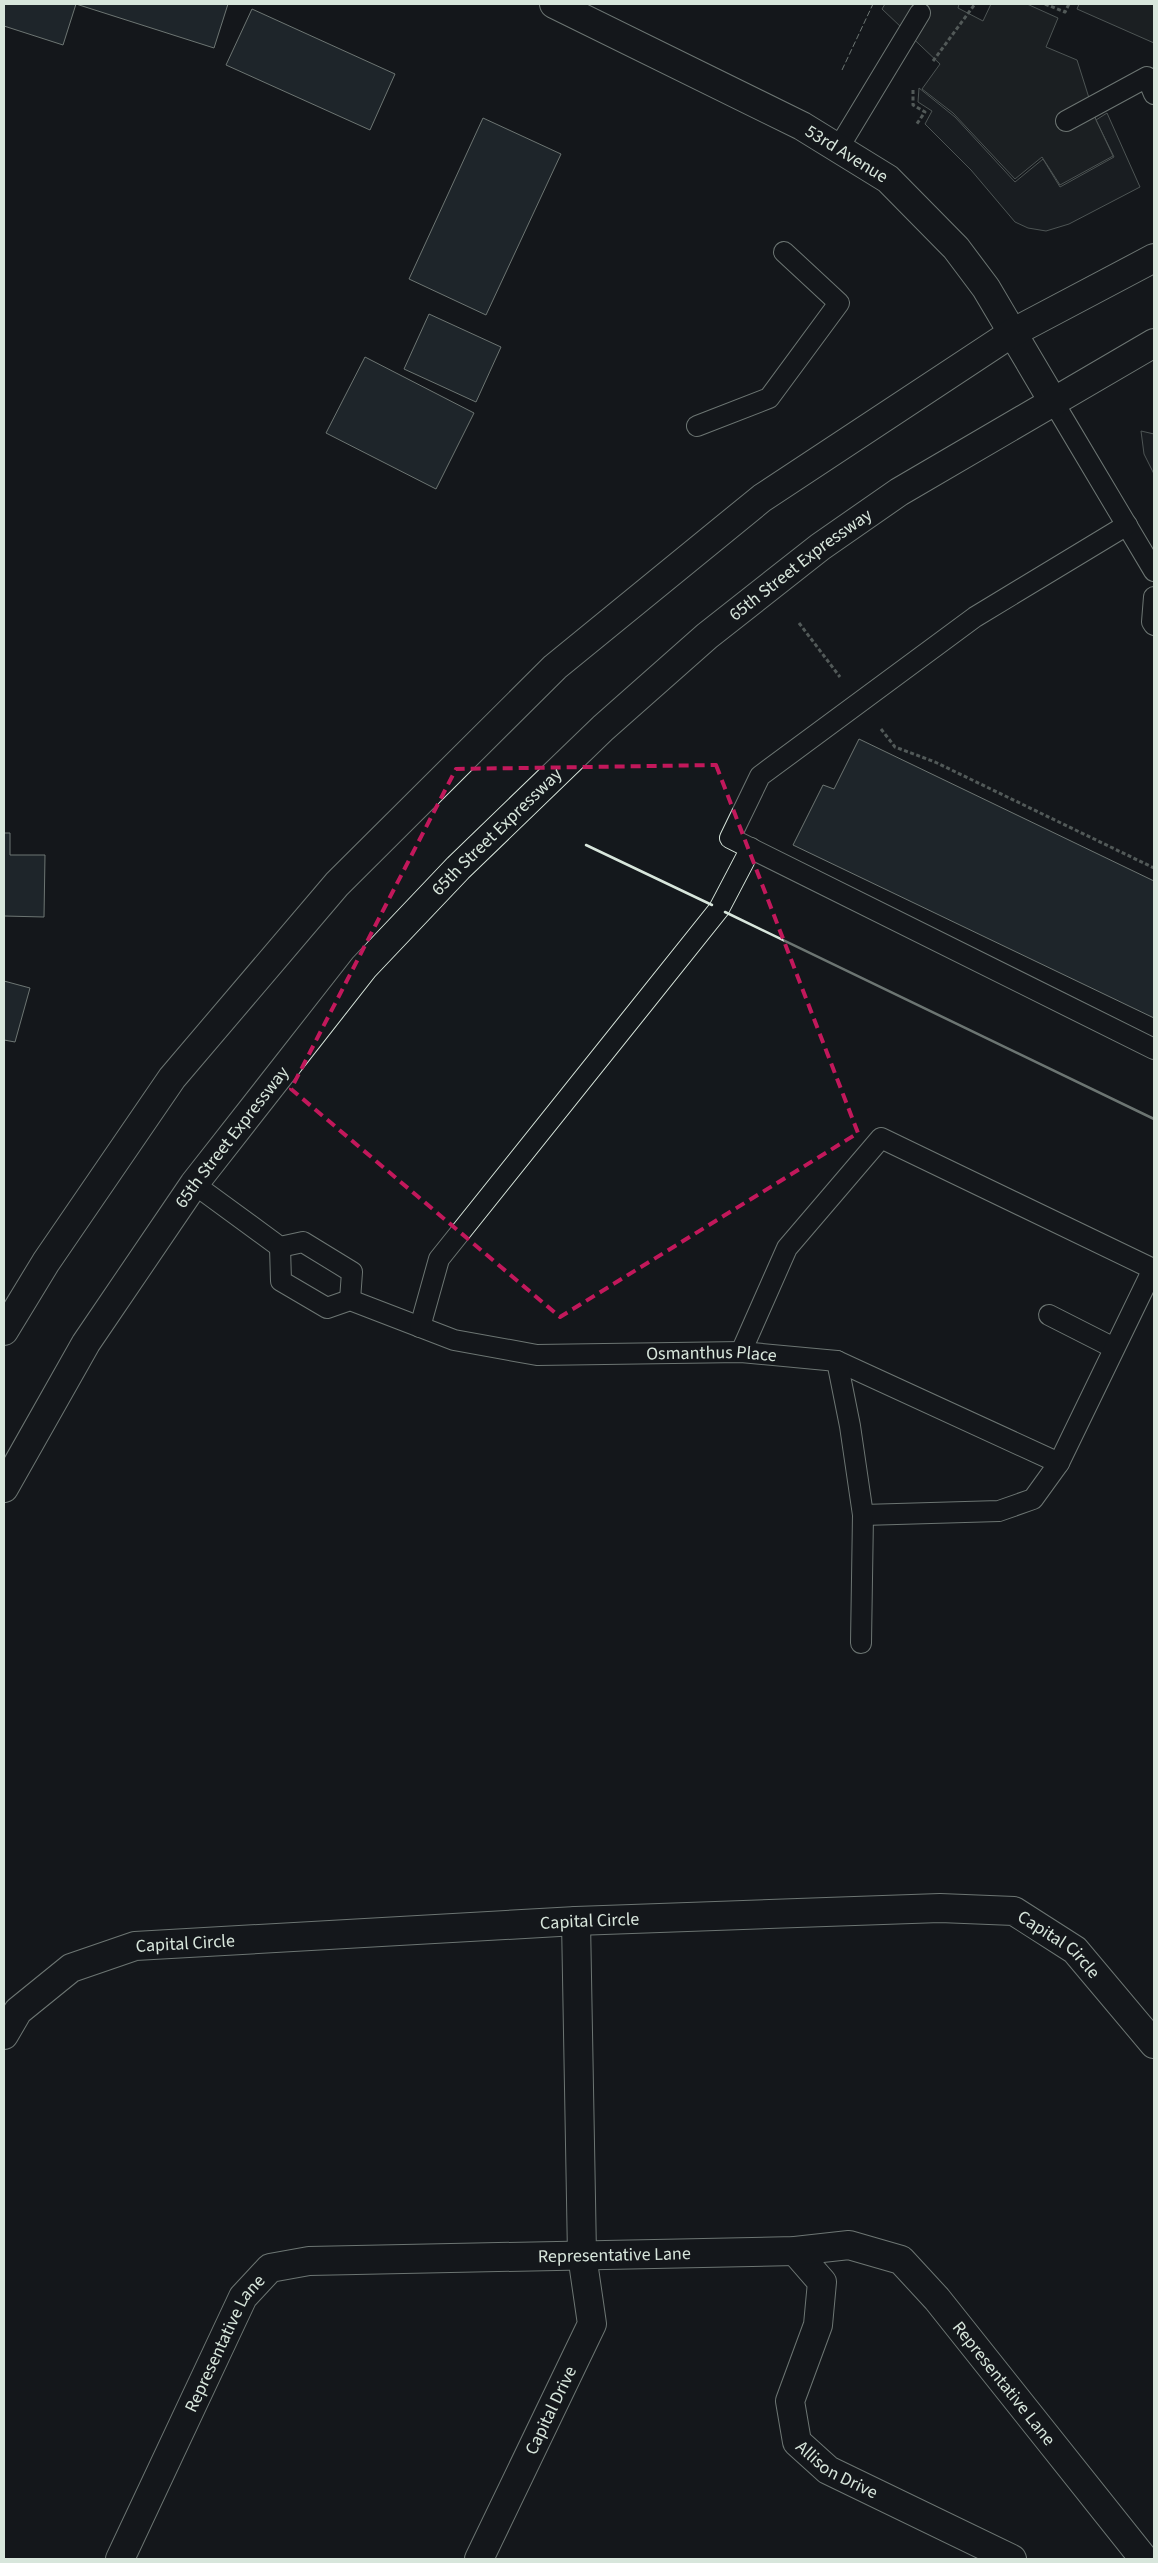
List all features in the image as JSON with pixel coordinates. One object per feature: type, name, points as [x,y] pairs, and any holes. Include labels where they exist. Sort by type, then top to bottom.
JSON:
[{"type":"street","name":"53rd Avenue","points":[[554,4],[802,126],[839,147],[888,179],[956,248],[986,288],[1054,403]]},
{"type":"street","points":[[4,1331],[46,1262],[172,1078],[336,884],[555,667],[762,498],[1012,333],[1154,258]]},
{"type":"street","name":"65th Street Expressway","points":[[4,1488],[86,1343],[194,1184],[364,967],[458,868],[603,728],[707,636],[820,547],[899,492],[1154,343]]},
{"type":"street","name":"Capital Circle","points":[[4,2035],[18,2011],[71,1968],[135,1946],[576,1921],[940,1908],[1014,1911],[1075,1950],[1154,2044]]},
{"type":"street","name":"Capital Drive","points":[[480,2559],[592,2324],[582,2255],[576,1921]]},
{"type":"street","name":"Representative Lane","points":[[120,2559],[243,2296],[270,2268],[309,2261],[794,2250],[849,2245],[901,2260],[938,2299],[1144,2559]]},
{"type":"street","name":"Allison Drive","points":[[794,2250],[822,2282],[818,2325],[790,2401],[797,2442],[828,2470],[1012,2559]]},
{"type":"lane","points":[[839,147],[920,14]]},
{"type":"lane","points":[[1066,121],[1147,77],[1154,94]]},
{"type":"lane","points":[[697,426],[769,398],[839,303],[784,252]]},
{"type":"lane","points":[[1054,403],[1154,571]]},
{"type":"lane","points":[[1127,525],[975,616],[760,776],[730,838],[1154,1049]]},
{"type":"lane","points":[[1154,597],[1152,622],[1154,624]]},
{"type":"lane","points":[[420,1327],[439,1259],[719,909],[751,848]]},
{"type":"lane","points":[[742,1352],[787,1248],[881,1138],[1153,1269],[1059,1463],[1033,1499],[999,1511],[863,1514]]},
{"type":"lane","points":[[194,1184],[280,1246],[303,1242],[352,1272],[350,1300],[327,1308],[281,1280],[280,1246]]},
{"type":"lane","name":"Osmanthus Place","points":[[350,1300],[454,1340],[537,1355],[742,1352],[837,1361],[1059,1463]]},
{"type":"lane","points":[[1049,1315],[1114,1348]]},
{"type":"lane","points":[[837,1361],[850,1426],[863,1514],[861,1643]]},
{"type":"path","points":[[930,64],[976,4]]},
{"type":"path","points":[[1046,4],[1065,12],[1069,4]]},
{"type":"path","points":[[913,86],[912,104],[925,112],[916,125]]},
{"type":"path","points":[[799,623],[895,747],[936,762],[1154,868]]},
{"type":"highlighted area","points":[[716,765],[858,1133],[560,1317],[291,1089],[456,769]]},
{"type":"shaded area","points":[[885,4],[959,4],[958,8],[983,21],[991,4],[1027,4],[1058,18],[1046,47],[1077,60],[1096,120],[1113,156],[1060,185],[1042,157],[1015,179],[953,113],[922,89],[940,64],[882,9]]},
{"type":"shaded area","points":[[1079,4],[1154,4],[1154,43],[1077,9]]},
{"type":"shaded area","points":[[919,88],[955,117],[1015,182],[1043,159],[1060,187],[1114,157],[1096,120],[1107,113],[1140,187],[1069,224],[1046,231],[1028,228],[1015,222],[971,170],[925,124],[932,111],[918,102]]},
{"type":"shaded area","points":[[1141,431],[1154,434],[1154,474],[1144,454]]},
{"type":"building","points":[[4,4],[76,4],[63,45],[4,26]]},
{"type":"building","points":[[76,4],[228,4],[214,48]]},
{"type":"building","points":[[252,9],[395,74],[370,130],[226,65]]},
{"type":"building","points":[[483,118],[561,154],[486,315],[409,279]]},
{"type":"building","points":[[429,314],[501,347],[476,402],[404,369]]},
{"type":"building","points":[[365,357],[474,413],[436,489],[326,433]]},
{"type":"building","points":[[859,739],[1154,881],[1154,1018],[793,845],[823,785],[834,789]]},
{"type":"building","points":[[4,833],[10,833],[10,855],[45,855],[44,917],[4,916]]},
{"type":"building","points":[[4,981],[30,988],[15,1042],[4,1040]]},
{"type":"fence","points":[[842,70],[873,4]]},
{"type":"wall","points":[[586,845],[712,905]]},
{"type":"wall","points":[[725,912],[1154,1119]]}]
